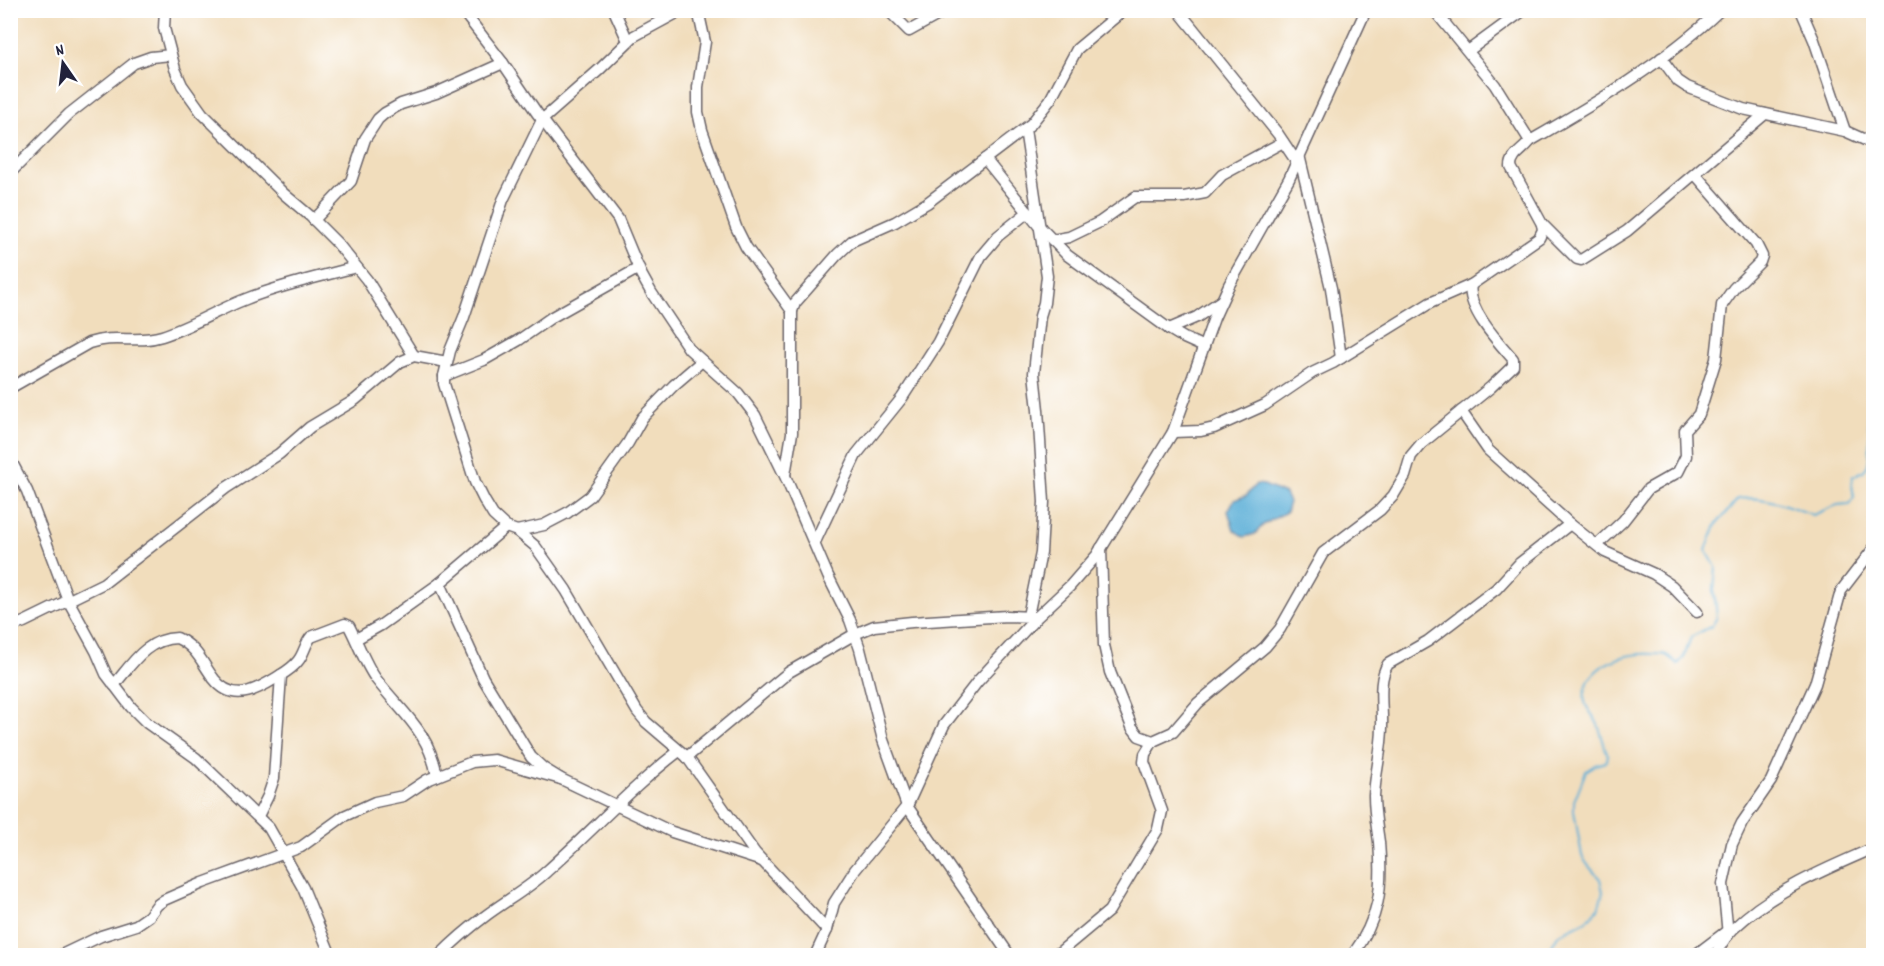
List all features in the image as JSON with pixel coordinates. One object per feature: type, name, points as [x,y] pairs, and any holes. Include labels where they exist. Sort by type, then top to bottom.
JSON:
[{"type":"street","points":[[165,10],[164,28],[171,55],[182,85],[202,113],[338,244],[356,267],[414,356]]},
{"type":"street","points":[[462,10],[618,219],[639,268],[669,321],[689,349],[738,393],[755,415],[785,476],[855,634],[883,740],[907,806],[1010,956]]},
{"type":"street","points":[[614,10],[628,41]]},
{"type":"street","points":[[682,10],[628,41],[542,120],[502,200],[444,376],[447,395],[476,482],[494,515],[535,546],[566,590],[637,711],[646,722],[683,754],[748,844],[826,930]]},
{"type":"street","points":[[698,10],[705,42],[698,87],[698,112],[702,130],[736,227],[746,247],[792,311]]},
{"type":"street","points":[[888,10],[909,31],[947,10]]},
{"type":"street","points":[[785,476],[792,433],[792,311],[795,303],[852,240],[903,217],[927,202],[1025,129],[1050,100],[1064,69],[1077,49],[1124,10]]},
{"type":"street","points":[[1178,10],[1298,158],[1331,288],[1341,358]]},
{"type":"street","points":[[815,956],[834,903],[855,870],[907,806],[944,725],[1032,617],[1070,586],[1101,547],[1173,432],[1222,301],[1289,179],[1366,10]]},
{"type":"street","points":[[1434,10],[1495,85],[1530,141]]},
{"type":"street","points":[[1468,51],[1524,10]]},
{"type":"street","points":[[1720,10],[1700,29],[1660,58],[1581,111],[1530,141],[1526,148],[1514,157],[1511,166],[1542,224],[1577,260],[1581,260],[1627,231],[1765,114]]},
{"type":"street","points":[[1801,10],[1814,40],[1845,131]]},
{"type":"street","points":[[10,172],[69,114],[134,63],[151,57],[171,55]]},
{"type":"street","points":[[1660,58],[1678,81],[1687,87],[1743,109],[1845,131],[1874,144]]},
{"type":"street","points":[[314,220],[351,181],[365,139],[378,118],[401,104],[436,93],[503,63]]},
{"type":"street","points":[[1025,129],[1035,186],[1038,225],[1047,265],[1034,374],[1044,502],[1041,554],[1032,617]]},
{"type":"street","points":[[1052,240],[1069,237],[1100,222],[1135,197],[1184,197],[1205,193],[1232,168],[1284,142]]},
{"type":"street","points":[[985,159],[1038,225],[1067,255],[1169,329],[1204,347]]},
{"type":"street","points":[[1597,545],[1623,521],[1648,489],[1673,476],[1684,464],[1685,430],[1699,414],[1716,359],[1722,305],[1734,288],[1760,262],[1762,256],[1756,244],[1695,174]]},
{"type":"street","points":[[815,542],[856,455],[902,398],[938,342],[981,256],[998,236],[1028,213]]},
{"type":"street","points":[[1173,432],[1201,431],[1236,419],[1265,405],[1430,303],[1471,285],[1539,238],[1543,230],[1542,224]]},
{"type":"street","points":[[10,388],[89,343],[117,337],[150,339],[162,336],[191,326],[248,298],[356,267]]},
{"type":"street","points":[[444,376],[484,360],[552,317],[639,268]]},
{"type":"street","points":[[1055,956],[1109,911],[1158,830],[1162,811],[1143,762],[1153,741],[1173,732],[1198,703],[1265,647],[1280,629],[1323,553],[1380,510],[1399,489],[1411,456],[1420,444],[1491,387],[1515,363],[1490,334],[1471,297],[1471,285]]},
{"type":"street","points":[[1169,329],[1197,317],[1222,301]]},
{"type":"street","points":[[10,627],[104,583],[226,488],[279,454],[310,427],[355,400],[400,362],[414,356],[447,362]]},
{"type":"street","points":[[356,639],[381,625],[440,584],[511,529],[544,525],[567,513],[590,496],[628,443],[642,418],[674,385],[702,361]]},
{"type":"street","points":[[1461,411],[1488,450],[1570,524],[1605,552],[1654,574],[1672,586],[1697,612]]},
{"type":"street","points":[[10,459],[27,491],[68,600],[114,686],[147,723],[196,758],[269,828],[306,896],[331,956]]},
{"type":"street","points":[[1352,956],[1365,938],[1376,914],[1380,886],[1374,795],[1382,743],[1381,692],[1384,670],[1388,664],[1428,640],[1496,589],[1520,563],[1570,524]]},
{"type":"street","points":[[1101,547],[1104,645],[1110,672],[1132,727],[1139,736],[1153,741]]},
{"type":"street","points":[[1715,955],[1728,933],[1723,884],[1732,844],[1742,823],[1771,781],[1815,684],[1841,591],[1874,548]]},
{"type":"street","points":[[440,584],[483,678],[531,757],[543,768],[561,779],[672,832],[763,862]]},
{"type":"street","points":[[439,956],[484,916],[530,886],[618,806],[642,780],[683,754],[789,672],[855,634],[874,626],[1007,616],[1032,617]]},
{"type":"street","points":[[114,686],[139,654],[158,642],[177,638],[184,641],[202,658],[219,684],[235,693],[251,692],[281,675],[298,661],[311,637],[345,624],[349,626],[377,681],[421,732],[433,759],[437,776]]},
{"type":"street","points":[[258,816],[274,778],[281,675]]},
{"type":"street","points":[[58,956],[93,940],[136,925],[149,916],[164,900],[203,883],[285,854],[309,842],[344,816],[375,802],[403,796],[427,780],[472,762],[488,760],[561,779]]},
{"type":"street","points":[[1694,956],[1766,903],[1833,866],[1874,848]]},
{"type":"water","points":[[1256,484],[1285,494],[1289,502],[1286,512],[1263,525],[1255,534],[1244,537],[1234,530],[1228,511],[1234,500],[1247,495]]},
{"type":"waterway","points":[[1546,956],[1558,935],[1586,921],[1598,909],[1603,892],[1600,879],[1582,856],[1574,811],[1574,801],[1586,771],[1606,762],[1608,756],[1598,725],[1586,706],[1584,697],[1588,682],[1602,667],[1621,657],[1643,654],[1665,655],[1678,664],[1684,657],[1691,637],[1712,626],[1717,617],[1714,590],[1716,567],[1706,550],[1716,525],[1738,499],[1767,500],[1813,515],[1837,505],[1849,504],[1854,497],[1853,476],[1864,470],[1868,464],[1870,454],[1868,402],[1874,382]]}]
